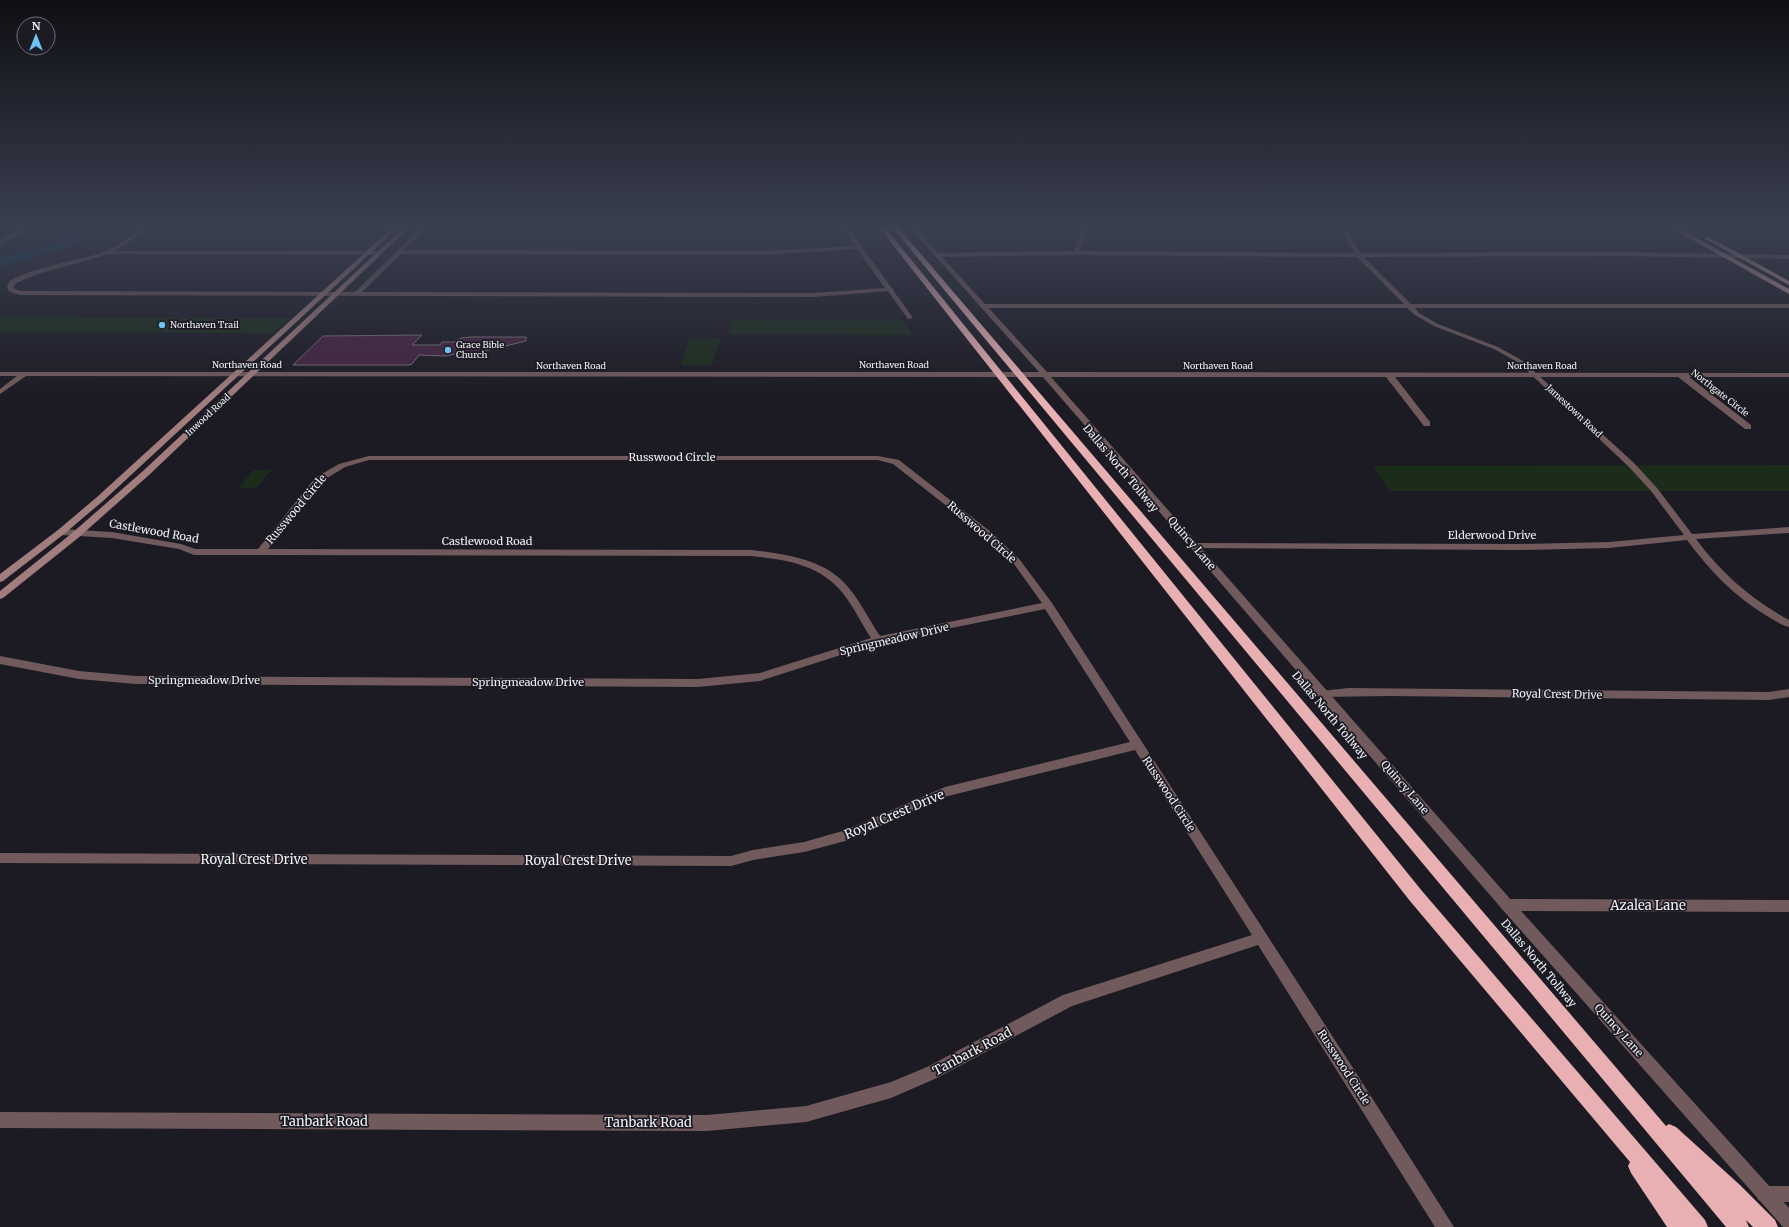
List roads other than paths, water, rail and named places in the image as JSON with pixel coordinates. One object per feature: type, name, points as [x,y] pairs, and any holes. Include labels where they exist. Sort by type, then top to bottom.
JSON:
[{"type":"highway","points":[[927,283],[1416,896],[1698,1227]]},
{"type":"highway","name":"Dallas North Tollway","points":[[942,283],[1739,1227]]},
{"type":"highway","points":[[1636,1106],[1733,1192],[1768,1227]]},
{"type":"highway","points":[[1603,1116],[1679,1227]]},
{"type":"main road","name":"Inwood Road","points":[[0,579],[61,532],[100,499],[336,283]]},
{"type":"main road","name":"Inwood Road","points":[[0,596],[39,567],[78,533],[252,374],[348,283]]},
{"type":"main road","points":[[1774,283],[1789,292]]},
{"type":"street","points":[[12,283],[10,288],[12,291],[21,293],[813,295],[891,289]]},
{"type":"street","points":[[356,294],[367,283]]},
{"type":"street","points":[[887,283],[910,318]]},
{"type":"street","name":"Quincy Lane","points":[[962,283],[1045,374],[1507,905],[1789,1221]]},
{"type":"street","name":"Jamestown Road","points":[[1386,283],[1408,306],[1425,320],[1484,342],[1510,355],[1535,375],[1634,467],[1726,579],[1762,607],[1789,624]]},
{"type":"street","points":[[982,306],[1789,306]]},
{"type":"street","name":"Northaven Road","points":[[0,374],[1789,375]]},
{"type":"street","points":[[0,392],[25,374]]},
{"type":"street","points":[[1389,375],[1427,424]]},
{"type":"street","name":"Northgate Circle","points":[[1681,375],[1748,427]]},
{"type":"street","name":"Russwood Circle","points":[[260,553],[318,480],[330,470],[348,462],[369,458],[878,458],[896,462],[988,534],[1017,562],[1048,605],[1445,1227]]},
{"type":"street","name":"Elderwood Drive","points":[[1195,546],[1519,547],[1609,545],[1745,532],[1789,530]]},
{"type":"street","name":"Castlewood Road","points":[[61,532],[112,535],[182,547],[194,552],[751,553],[774,555],[792,558],[823,570],[843,587],[877,640]]},
{"type":"street","name":"Springmeadow Drive","points":[[0,660],[79,675],[136,680],[698,683],[760,677],[877,640],[1048,605]]},
{"type":"street","name":"Royal Crest Drive","points":[[1325,694],[1349,692],[1389,692],[1768,696],[1789,693]]},
{"type":"street","name":"Royal Crest Drive","points":[[0,858],[730,861],[753,855],[804,847],[849,835],[945,792],[1138,745]]},
{"type":"street","name":"Azalea Lane","points":[[1507,905],[1789,906]]},
{"type":"street","name":"Tanbark Road","points":[[0,1120],[707,1123],[806,1114],[892,1090],[932,1073],[1068,1000],[1261,938]]},
{"type":"street","points":[[1764,1194],[1789,1194]]},
{"type":"place","name":"Northaven Trail","points":[[162,325]]},
{"type":"place","name":"Grace Bible Church","points":[[448,350]]}]
